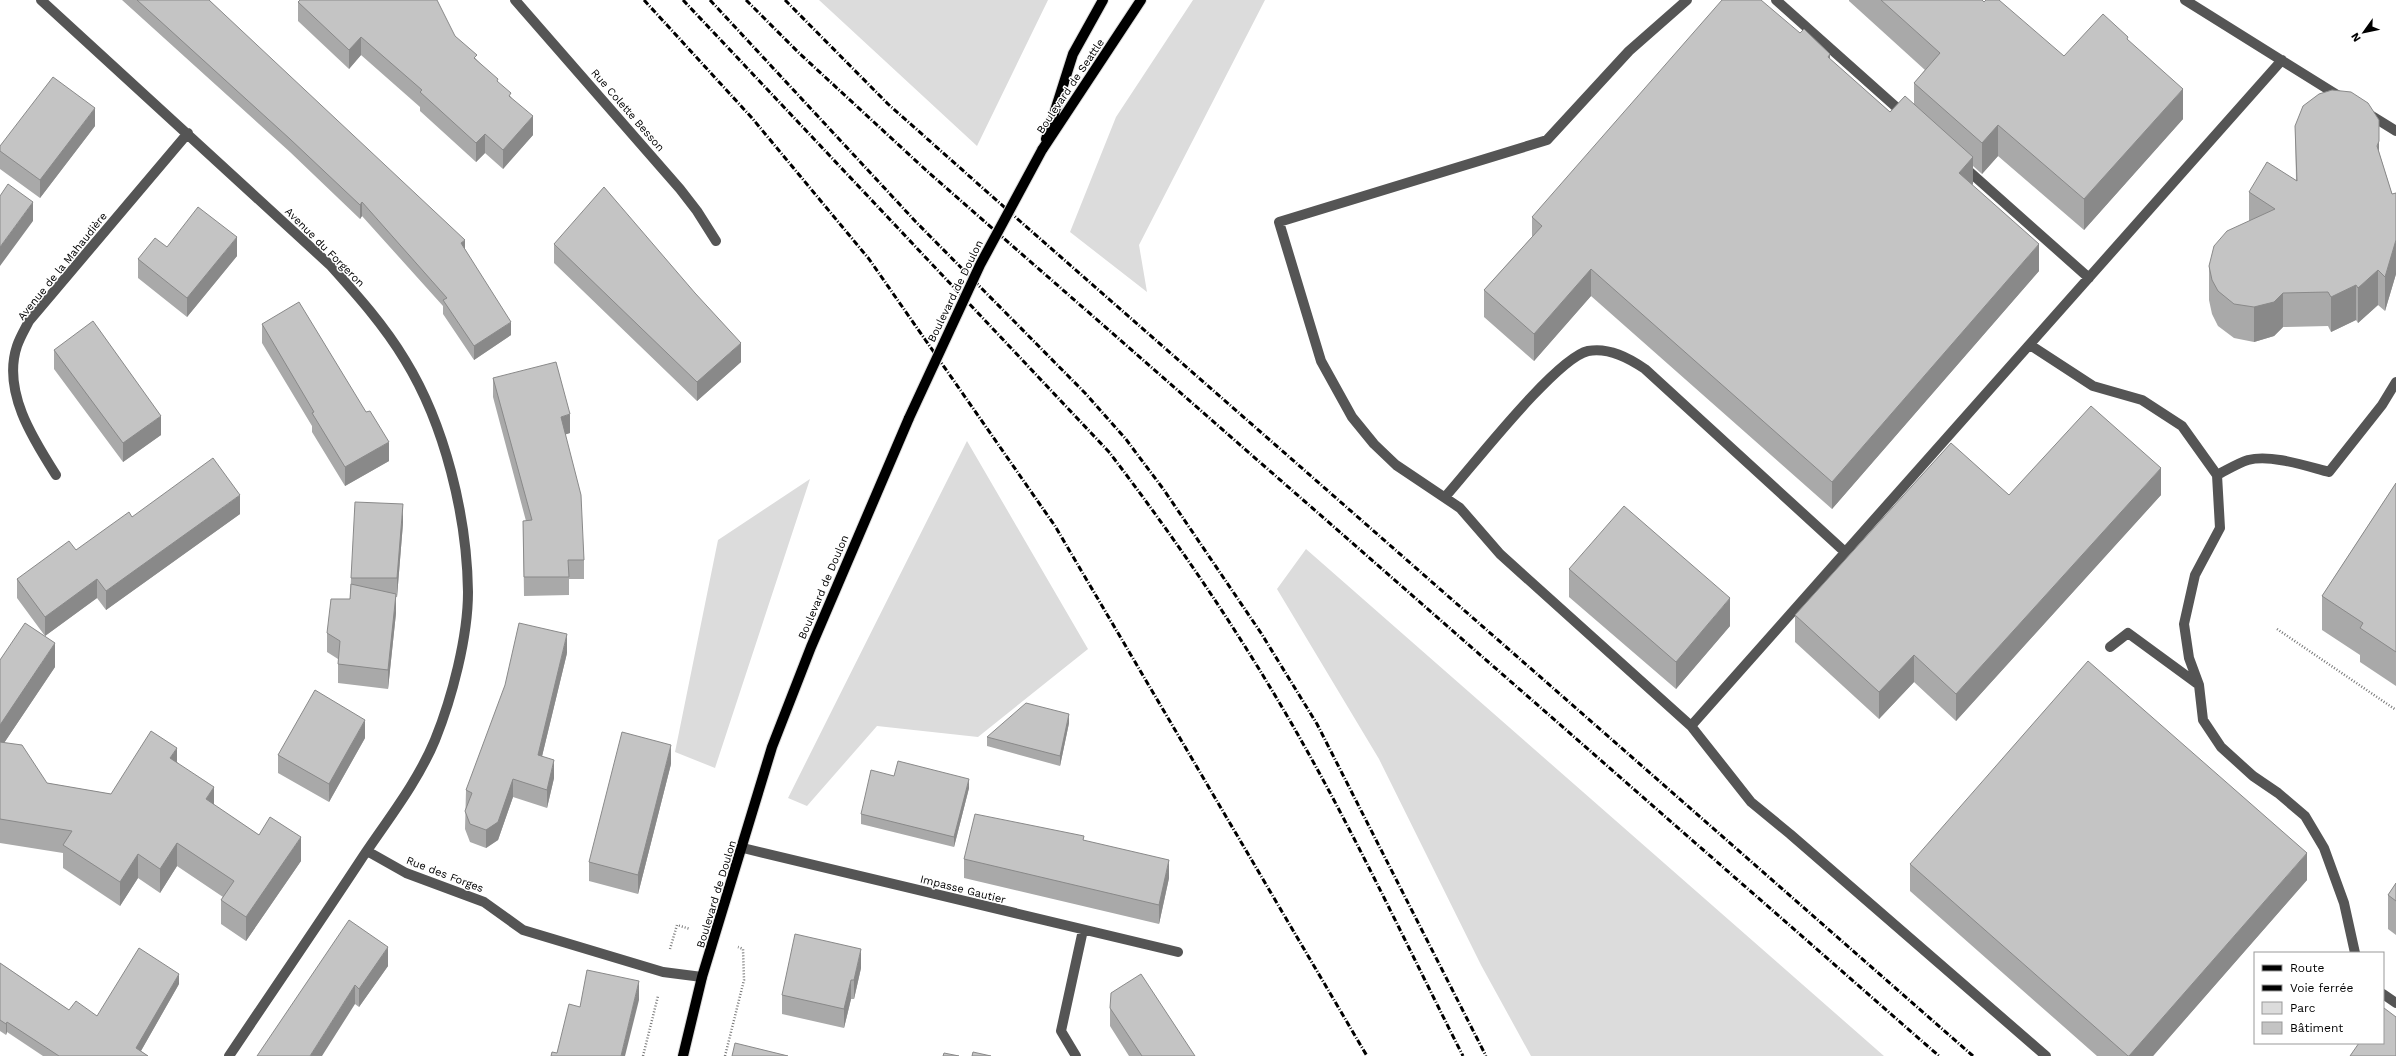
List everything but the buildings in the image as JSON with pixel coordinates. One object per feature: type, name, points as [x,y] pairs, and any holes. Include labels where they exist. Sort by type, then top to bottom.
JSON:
[{"type":"main road","name":"Boulevard de Seattle","points":[[1042,150],[1073,54],[1103,0]]},
{"type":"main road","name":"Boulevard de Seattle","points":[[1042,150],[1141,0]]},
{"type":"main road","name":"Boulevard de Doulon","points":[[683,1056],[702,977],[743,848],[772,746],[811,646],[910,418],[980,265],[1042,150]]},
{"type":"street","name":"Avenue du Forgeron","points":[[41,0],[188,133],[330,265],[372,311],[406,361],[436,421],[453,483],[464,536],[468,593],[454,681],[434,742],[399,804],[367,851]]},
{"type":"street","name":"Rue Colette Besson","points":[[515,0],[680,189],[697,210],[716,241]]},
{"type":"street","points":[[1687,0],[1629,51],[1547,140],[1279,222],[1321,360],[1352,417],[1374,444],[1396,465],[1460,508],[1500,554],[1691,726],[1751,802],[2046,1056]]},
{"type":"street","points":[[1776,0],[1912,121]]},
{"type":"street","points":[[2185,0],[2396,131]]},
{"type":"street","points":[[1691,726],[2282,60]]},
{"type":"street","name":"Avenue de la Mahaudière","points":[[56,475],[36,442],[20,407],[13,378],[16,346],[29,321],[188,133]]},
{"type":"street","points":[[1953,157],[2089,278]]},
{"type":"street","points":[[2030,345],[2093,386],[2142,400],[2182,426],[2217,475],[2220,528],[2195,575],[2184,624],[2189,658],[2199,686],[2203,720],[2221,747],[2253,776],[2278,793],[2305,816],[2324,848],[2344,903],[2355,952]]},
{"type":"street","points":[[1445,498],[1549,378],[1570,359],[1588,351],[1605,351],[1627,357],[1645,369],[1845,552]]},
{"type":"street","points":[[2217,475],[2249,460],[2290,462],[2329,472],[2382,405],[2396,382]]},
{"type":"street","points":[[2110,647],[2128,633],[2199,686]]},
{"type":"street","name":"Impasse Gautier","points":[[743,848],[1178,952]]},
{"type":"street","points":[[229,1056],[367,851]]},
{"type":"street","name":"Rue des Forges","points":[[367,851],[406,873],[484,902],[523,930],[664,972],[702,977]]},
{"type":"street","points":[[1076,1056],[1061,1031],[1083,930]]},
{"type":"street","points":[[2384,995],[2396,1003]]},
{"type":"path","points":[[2277,629],[2396,710]]},
{"type":"path","points":[[715,938],[743,949],[744,980],[725,1056]]},
{"type":"green space","points":[[819,0],[1048,0],[977,146]]},
{"type":"green space","points":[[1193,0],[1265,0],[1139,245],[1147,292],[1070,232],[1116,117]]},
{"type":"green space","points":[[967,441],[1088,649],[978,737],[877,726],[807,806],[788,798]]},
{"type":"green space","points":[[810,479],[715,768],[675,752],[718,540]]},
{"type":"green space","points":[[1306,549],[1884,1056],[1531,1056],[1481,965],[1379,759],[1277,589]]},
{"type":"railway","points":[[644,0],[752,118],[869,259],[1055,526],[1367,1056]]},
{"type":"railway","points":[[683,0],[1109,452],[1135,486],[1208,590],[1276,696],[1341,813],[1463,1056]]},
{"type":"railway","points":[[710,0],[916,222],[1085,393],[1125,438],[1164,490],[1261,633],[1317,724],[1486,1056]]},
{"type":"railway","points":[[746,0],[799,53],[928,172],[1939,1056]]},
{"type":"railway","points":[[785,0],[888,104],[1973,1056]]}]
